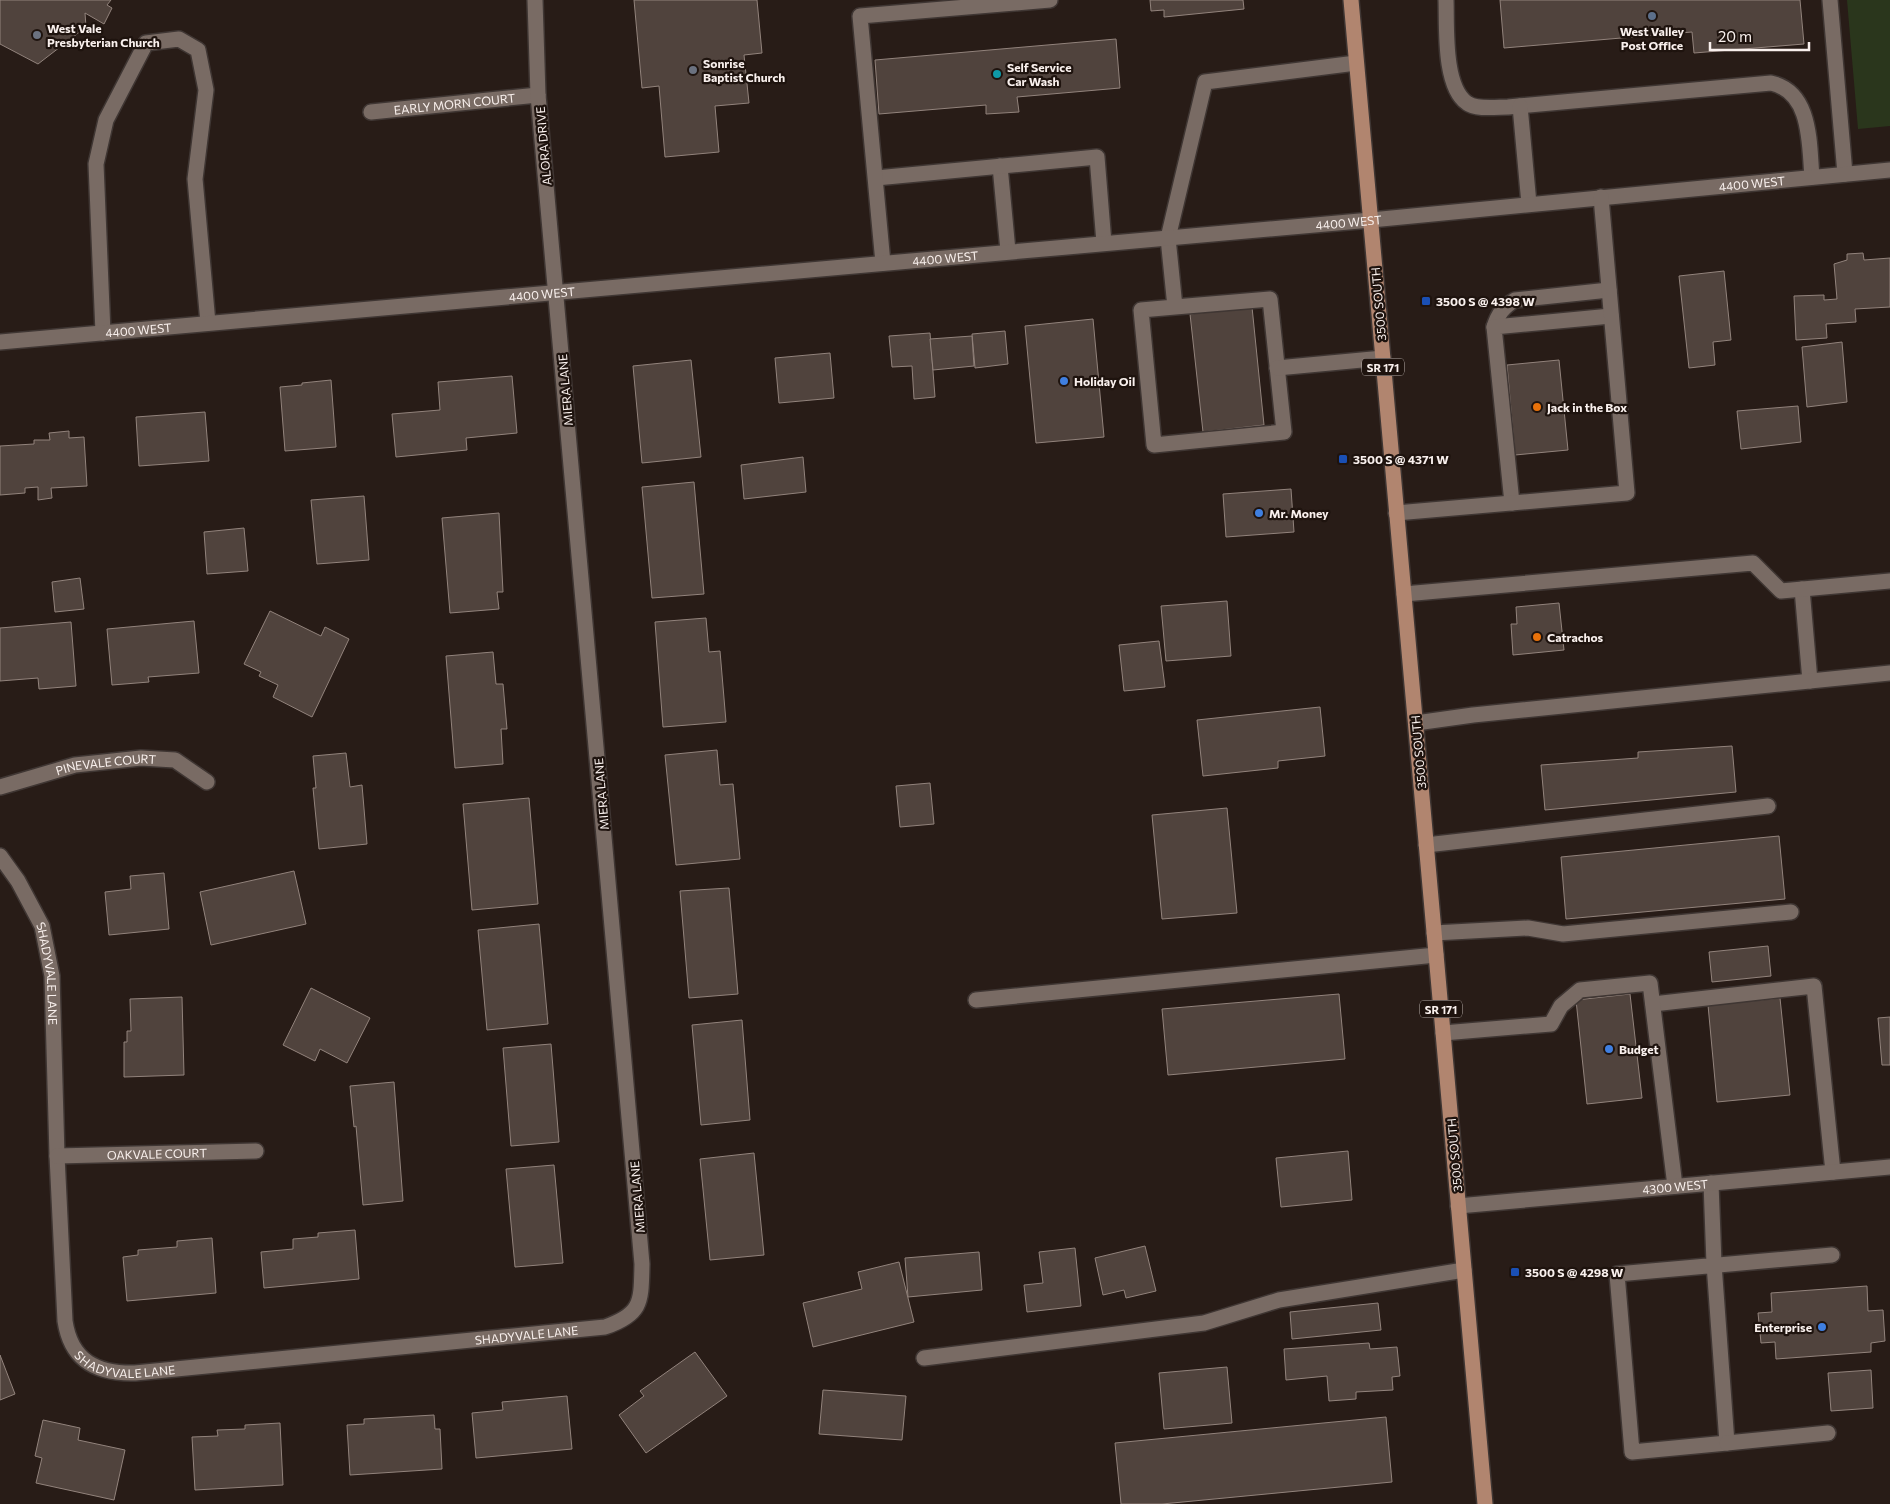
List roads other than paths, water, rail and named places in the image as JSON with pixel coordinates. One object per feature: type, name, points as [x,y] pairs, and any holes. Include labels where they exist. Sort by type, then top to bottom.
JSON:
[{"type":"main road","name":"3500 SOUTH","points":[[1350,0],[1485,1504]]},
{"type":"street","name":"ALORA DRIVE","points":[[535,0],[538,95],[556,292]]},
{"type":"street","points":[[883,263],[860,16],[1050,0]]},
{"type":"street","points":[[1446,0],[1449,61],[1452,80],[1466,103],[1474,106],[1520,106],[1771,83],[1781,85],[1796,99],[1805,116],[1812,177]]},
{"type":"street","points":[[1830,0],[1845,174]]},
{"type":"street","points":[[103,333],[96,164],[106,120],[146,43],[179,39],[198,50],[206,90],[195,178],[208,323]]},
{"type":"street","points":[[1175,306],[1168,238],[1204,82],[1356,63]]},
{"type":"street","name":"EARLY MORN COURT","points":[[371,112],[538,95]]},
{"type":"street","points":[[1520,106],[1529,204]]},
{"type":"street","points":[[876,178],[1097,156],[1104,243]]},
{"type":"street","points":[[1000,166],[1008,251]]},
{"type":"street","name":"4400 WEST","points":[[0,342],[1371,220],[1890,170]]},
{"type":"street","points":[[1396,514],[1627,493],[1601,197]]},
{"type":"street","points":[[1512,503],[1494,327],[1498,316],[1506,306],[1515,300],[1609,290]]},
{"type":"street","name":"MIERA LANE","points":[[556,292],[642,1264],[641,1295]]},
{"type":"street","points":[[1270,299],[1284,432],[1154,445],[1141,310],[1175,306],[1270,299]]},
{"type":"street","points":[[1494,327],[1611,316]]},
{"type":"street","points":[[1277,368],[1382,358]]},
{"type":"street","points":[[1404,594],[1753,563],[1781,591],[1890,581]]},
{"type":"street","points":[[1802,589],[1810,681]]},
{"type":"street","points":[[1416,723],[1472,715],[1890,674]]},
{"type":"street","name":"PINEVALE COURT","points":[[0,787],[75,764],[141,758],[175,760],[208,782]]},
{"type":"street","points":[[1426,845],[1768,806]]},
{"type":"street","name":"SHADYVALE LANE","points":[[0,856],[18,881],[42,926],[52,976],[57,1156],[68,1338],[75,1351],[85,1360],[97,1368],[114,1374],[135,1373],[605,1327],[624,1320],[634,1311],[641,1295]]},
{"type":"street","points":[[1434,933],[1528,928],[1563,934],[1791,912]]},
{"type":"street","points":[[976,1000],[1436,955]]},
{"type":"street","points":[[1443,1033],[1551,1024],[1561,1006],[1580,990],[1650,984],[1675,1186]]},
{"type":"street","points":[[1653,1004],[1814,986],[1833,1172]]},
{"type":"street","name":"OAKVALE COURT","points":[[57,1156],[256,1151]]},
{"type":"street","name":"4300 WEST","points":[[1458,1206],[1890,1167]]},
{"type":"street","points":[[1711,1183],[1714,1264],[1728,1443]]},
{"type":"street","points":[[1828,1433],[1632,1452],[1616,1274],[1832,1255]]},
{"type":"street","points":[[924,1358],[1204,1323],[1279,1300],[1464,1270]]},
{"type":"place","name":"West Valley Post Office","points":[[1652,16]]},
{"type":"place","name":"West Vale Presbyterian Church","points":[[37,35]]},
{"type":"place","name":"Sonrise Baptist Church","points":[[693,70]]},
{"type":"place","name":"Self Service Car Wash","points":[[997,74]]},
{"type":"place","name":"3500 S @ 4398 W","points":[[1426,301]]},
{"type":"place","name":"Holiday Oil","points":[[1064,381]]},
{"type":"place","name":"Jack in the Box","points":[[1537,407]]},
{"type":"place","name":"3500 S @ 4371 W","points":[[1343,459]]},
{"type":"place","name":"Mr. Money","points":[[1259,513]]},
{"type":"place","name":"Catrachos","points":[[1537,637]]},
{"type":"place","name":"Budget","points":[[1609,1049]]},
{"type":"place","name":"3500 S @ 4298 W","points":[[1515,1272]]},
{"type":"place","name":"Enterprise","points":[[1822,1327]]}]
